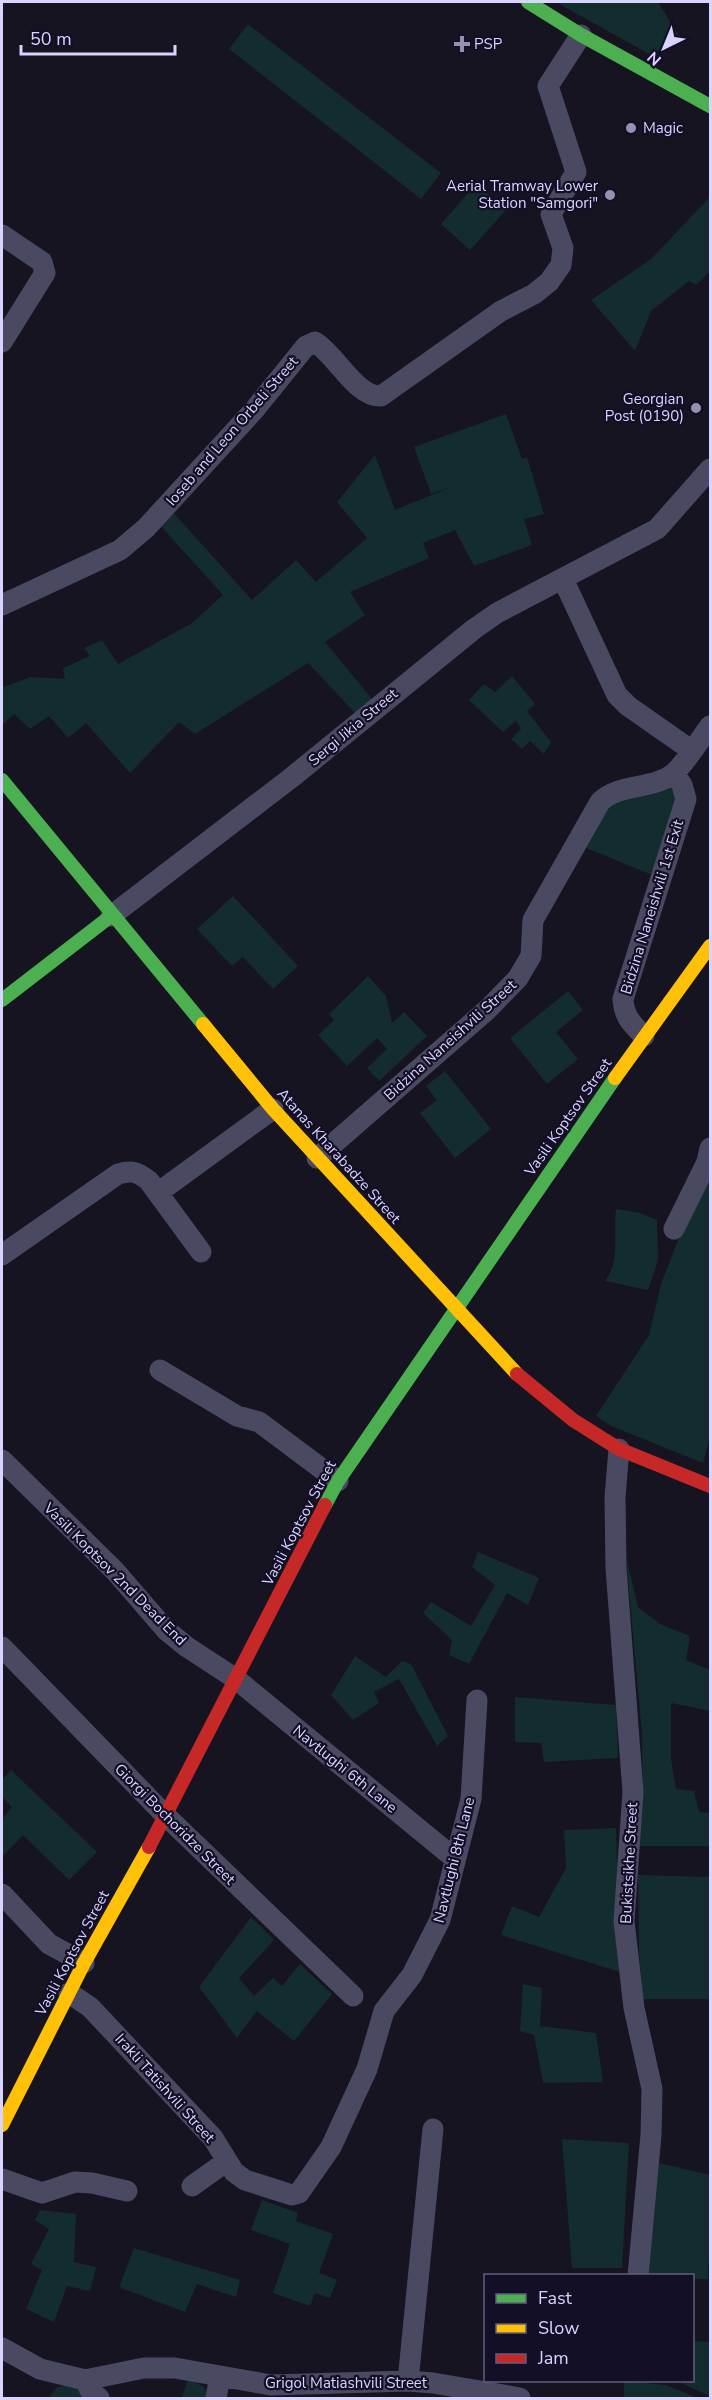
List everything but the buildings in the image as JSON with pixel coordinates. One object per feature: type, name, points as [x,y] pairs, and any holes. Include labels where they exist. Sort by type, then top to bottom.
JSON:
[{"type":"street","points":[[528,2],[581,35],[711,106]]},
{"type":"street","name":"Ioseb and Leon Orbeli Street","points":[[2,605],[120,550],[146,528],[255,410],[306,346],[315,342],[326,349],[361,389],[372,396],[381,396],[501,311],[534,294],[549,282],[561,265],[563,248],[550,214],[576,172],[548,86],[581,35]]},
{"type":"street","points":[[675,86],[700,83]]},
{"type":"street","points":[[2,235],[42,262],[45,273],[2,342]]},
{"type":"street","name":"Sergi Jikia Street","points":[[2,1000],[291,778],[474,629],[497,613],[657,529],[711,469]]},
{"type":"street","points":[[563,579],[617,695],[628,706],[691,750]]},
{"type":"street","points":[[674,773],[711,726]]},
{"type":"street","name":"Bidzina Naneishvili 1st Exit","points":[[644,1036],[630,1023],[624,1012],[623,999],[686,799],[682,785],[674,773]]},
{"type":"street","name":"Bidzina Naneishvili Street","points":[[317,1158],[488,1009],[518,978],[531,956],[533,920],[600,802],[607,795],[660,781],[674,773]]},
{"type":"street","name":"Atanas Kharabadze Street","points":[[2,780],[111,916],[273,1109],[518,1375],[573,1420],[619,1449],[711,1486]]},
{"type":"street","name":"Vasili Koptsov Street","points":[[2,2125],[84,1962],[166,1816],[338,1481],[644,1036],[711,946]]},
{"type":"street","points":[[159,1192],[273,1109]]},
{"type":"street","points":[[674,1229],[707,1162],[711,1148]]},
{"type":"street","points":[[2,1255],[118,1174],[130,1171],[139,1173],[159,1192],[201,1252]]},
{"type":"street","points":[[160,1370],[237,1416],[259,1422],[338,1481]]},
{"type":"street","name":"Bukistsikhe Street","points":[[619,1449],[615,1497],[616,1568],[633,1792],[624,1921],[634,2008],[652,2089],[651,2135],[638,2274]]},
{"type":"street","name":"Vasili Koptsov 2nd Dead End","points":[[2,1460],[115,1571],[166,1630],[187,1647],[236,1679]]},
{"type":"street","name":"Giorgi Bochoridze Street","points":[[2,1647],[166,1816],[353,1996]]},
{"type":"street","name":"Navtlughi 6th Lane","points":[[236,1679],[454,1858]]},
{"type":"street","name":"Navtlughi 8th Lane","points":[[292,2195],[305,2186],[331,2147],[367,2069],[384,2011],[422,1958],[440,1920],[454,1858],[471,1799],[477,1700]]},
{"type":"street","points":[[2,1894],[49,1944],[84,1962]]},
{"type":"street","name":"Irakli Tatishvili Street","points":[[69,1993],[98,2015],[213,2138],[234,2172],[245,2180],[292,2195]]},
{"type":"street","points":[[408,2381],[433,2129]]},
{"type":"street","points":[[192,2186],[227,2160]]},
{"type":"street","points":[[2,2180],[42,2193],[75,2182],[92,2183],[127,2191]]},
{"type":"street","name":"Grigol Matiashvili Street","points":[[2,2348],[40,2369],[66,2378],[85,2380],[144,2368],[175,2368],[271,2385],[408,2381],[520,2398]]},
{"type":"street","points":[[216,2398],[220,2376]]},
{"type":"street","points":[[85,2380],[87,2387],[99,2398]]},
{"type":"green space","points":[[556,2],[658,2],[681,39],[656,58]]},
{"type":"green space","points":[[248,24],[441,173],[421,199],[229,49]]},
{"type":"green space","points":[[476,184],[506,210],[470,250],[441,224]]},
{"type":"green space","points":[[710,197],[710,271],[696,285],[689,281],[651,311],[635,351],[591,300],[651,259]]},
{"type":"green space","points":[[506,414],[522,459],[527,457],[544,514],[524,519],[532,545],[474,566],[455,530],[423,543],[429,558],[350,592],[365,615],[325,642],[372,699],[356,714],[308,663],[195,734],[179,722],[130,773],[86,723],[68,738],[49,716],[30,729],[14,714],[2,725],[2,685],[4,687],[30,677],[65,679],[63,668],[90,656],[84,648],[102,640],[118,664],[192,623],[223,595],[158,523],[171,510],[252,600],[296,560],[316,582],[367,538],[337,502],[375,455],[395,510],[451,487],[431,494],[414,447]]},
{"type":"green space","points":[[512,676],[535,704],[527,711],[551,742],[544,754],[530,741],[522,749],[511,739],[521,729],[516,721],[503,732],[469,700],[484,684],[495,692]]},
{"type":"green space","points":[[666,783],[678,795],[657,877],[579,845],[607,800]]},
{"type":"green space","points":[[233,896],[298,966],[273,989],[243,957],[232,966],[197,929]]},
{"type":"green space","points":[[368,976],[386,996],[392,1023],[404,1012],[427,1036],[379,1081],[367,1068],[387,1049],[377,1038],[347,1066],[318,1035],[334,1020],[329,1014]]},
{"type":"green space","points":[[568,991],[583,1010],[556,1032],[578,1059],[547,1084],[510,1038]]},
{"type":"green space","points":[[445,1071],[491,1129],[455,1158],[420,1113],[437,1100],[426,1086]]},
{"type":"green space","points":[[710,1172],[710,1437],[703,1463],[611,1426],[596,1416],[649,1335],[661,1284],[682,1230]]},
{"type":"green space","points":[[616,1209],[640,1213],[657,1220],[658,1260],[648,1290],[605,1281],[615,1255]]},
{"type":"green space","points":[[478,1552],[539,1578],[528,1605],[507,1593],[469,1664],[449,1655],[452,1640],[423,1613],[431,1602],[471,1626],[495,1585],[472,1567]]},
{"type":"green space","points":[[626,1557],[638,1607],[660,1624],[690,1636],[686,1660],[710,1670],[710,1711],[671,1703],[671,1758],[676,1789],[694,1791],[699,1812],[710,1813],[710,1846],[635,1846],[643,1803],[642,1734]]},
{"type":"green space","points":[[355,1656],[386,1677],[402,1661],[411,1664],[448,1736],[437,1746],[399,1679],[374,1692],[379,1703],[353,1720],[331,1695]]},
{"type":"green space","points":[[515,1697],[616,1705],[618,1758],[544,1762],[541,1743],[515,1742]]},
{"type":"green space","points":[[11,1770],[97,1852],[69,1880],[23,1835],[2,1857],[2,1819],[12,1807],[2,1797],[2,1780]]},
{"type":"green space","points":[[616,1828],[620,1972],[501,1935],[512,1906],[539,1917],[566,1868],[564,1830]]},
{"type":"green space","points":[[638,1875],[710,1877],[710,1999],[643,1999],[639,1952]]},
{"type":"green space","points":[[251,1917],[274,1940],[239,1978],[254,1996],[273,1978],[282,1986],[300,1964],[332,1994],[294,2041],[257,2011],[237,2038],[199,1987]]},
{"type":"green space","points":[[523,1984],[542,1988],[540,2026],[596,2033],[603,2082],[543,2083],[534,2035],[520,2031]]},
{"type":"green space","points":[[562,2139],[629,2143],[622,2268],[572,2268]]},
{"type":"green space","points":[[659,2163],[710,2175],[708,2279],[694,2279],[694,2274],[644,2274]]},
{"type":"green space","points":[[262,2200],[298,2213],[296,2221],[333,2234],[319,2273],[337,2280],[330,2298],[315,2293],[310,2306],[273,2293],[290,2244],[251,2230]]},
{"type":"green space","points":[[40,2210],[76,2214],[74,2262],[96,2267],[90,2291],[67,2286],[54,2322],[26,2309],[42,2270],[31,2264],[49,2229],[35,2220]]},
{"type":"green space","points":[[134,2248],[240,2280],[236,2297],[197,2284],[185,2312],[119,2287]]},
{"type":"green space","points":[[694,2341],[710,2342],[710,2396],[678,2382],[694,2382]]},
{"type":"green space","points":[[188,2379],[204,2387],[210,2398],[182,2398]]},
{"type":"green space","points":[[624,2382],[634,2382],[666,2385],[698,2398],[624,2398]]},
{"type":"green space","points":[[57,2387],[81,2389],[93,2398],[49,2398]]},
{"type":"traffic: fast","points":[[528,2],[581,35],[710,106]]},
{"type":"traffic: fast","points":[[2,780],[203,1024]]},
{"type":"traffic: fast","points":[[2,1000],[111,916]]},
{"type":"traffic: fast","points":[[325,1505],[338,1481],[615,1078]]},
{"type":"traffic: slow","points":[[615,1078],[710,946]]},
{"type":"traffic: slow","points":[[203,1024],[273,1109],[517,1374]]},
{"type":"traffic: slow","points":[[2,2125],[84,1963],[149,1847]]},
{"type":"traffic: jam","points":[[517,1374],[573,1420],[619,1449],[710,1486]]},
{"type":"traffic: jam","points":[[149,1847],[325,1505]]},
{"type":"place","name":"PSP","points":[[462,44]]},
{"type":"place","name":"Magic","points":[[631,128]]},
{"type":"place","name":"Aerial Tramway Lower Station \"Samgori\"","points":[[610,195]]},
{"type":"place","name":"Georgian Post (0190)","points":[[696,408]]}]
